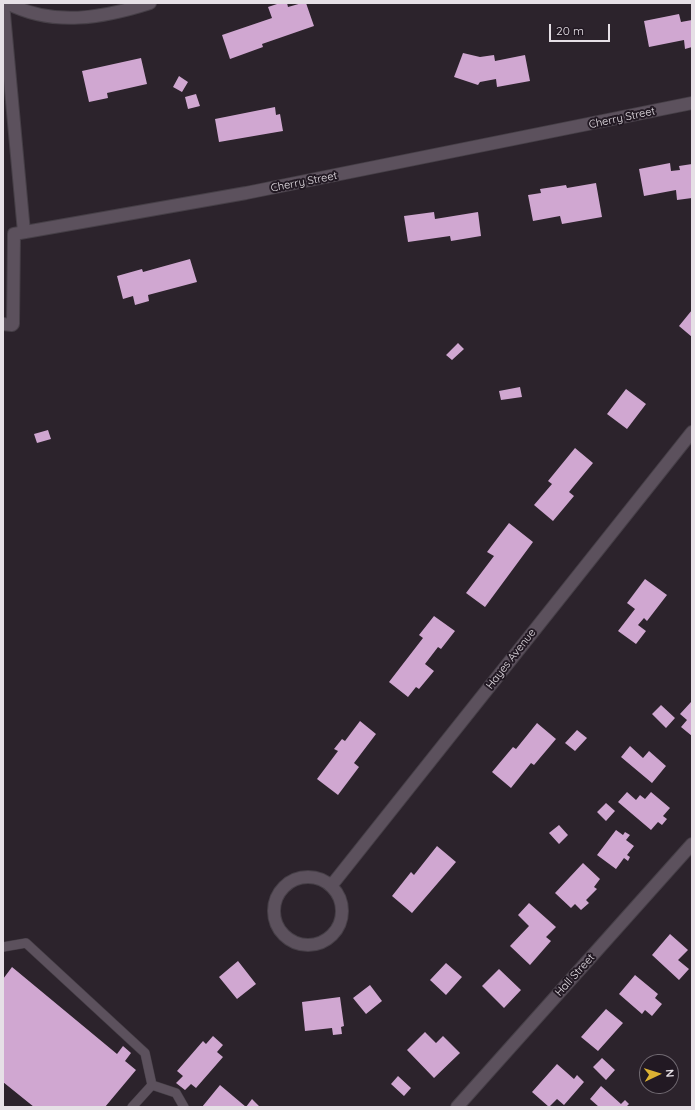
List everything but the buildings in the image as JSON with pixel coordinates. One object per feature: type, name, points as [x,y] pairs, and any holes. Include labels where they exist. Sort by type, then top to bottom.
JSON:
[{"type":"street","points":[[3,3],[24,232],[14,234],[13,324],[3,324]]},
{"type":"street","points":[[7,3],[22,10],[42,16],[65,18],[108,14],[150,3]]},
{"type":"street","name":"Cherry Street","points":[[24,232],[246,193],[692,103]]},
{"type":"street","name":"Hayes Avenue","points":[[331,886],[692,432]]},
{"type":"street","name":"Hall Street","points":[[457,1107],[692,844]]},
{"type":"street","points":[[310,877],[325,882],[331,886],[339,898],[342,913],[337,928],[333,934],[321,942],[306,945],[291,941],[280,931],[274,917],[275,902],[283,888],[295,880],[310,877]]},
{"type":"lane","points":[[3,947],[26,943],[145,1053],[152,1085]]},
{"type":"lane","points":[[132,1107],[152,1085]]},
{"type":"lane","points":[[152,1085],[176,1093],[184,1107]]}]
